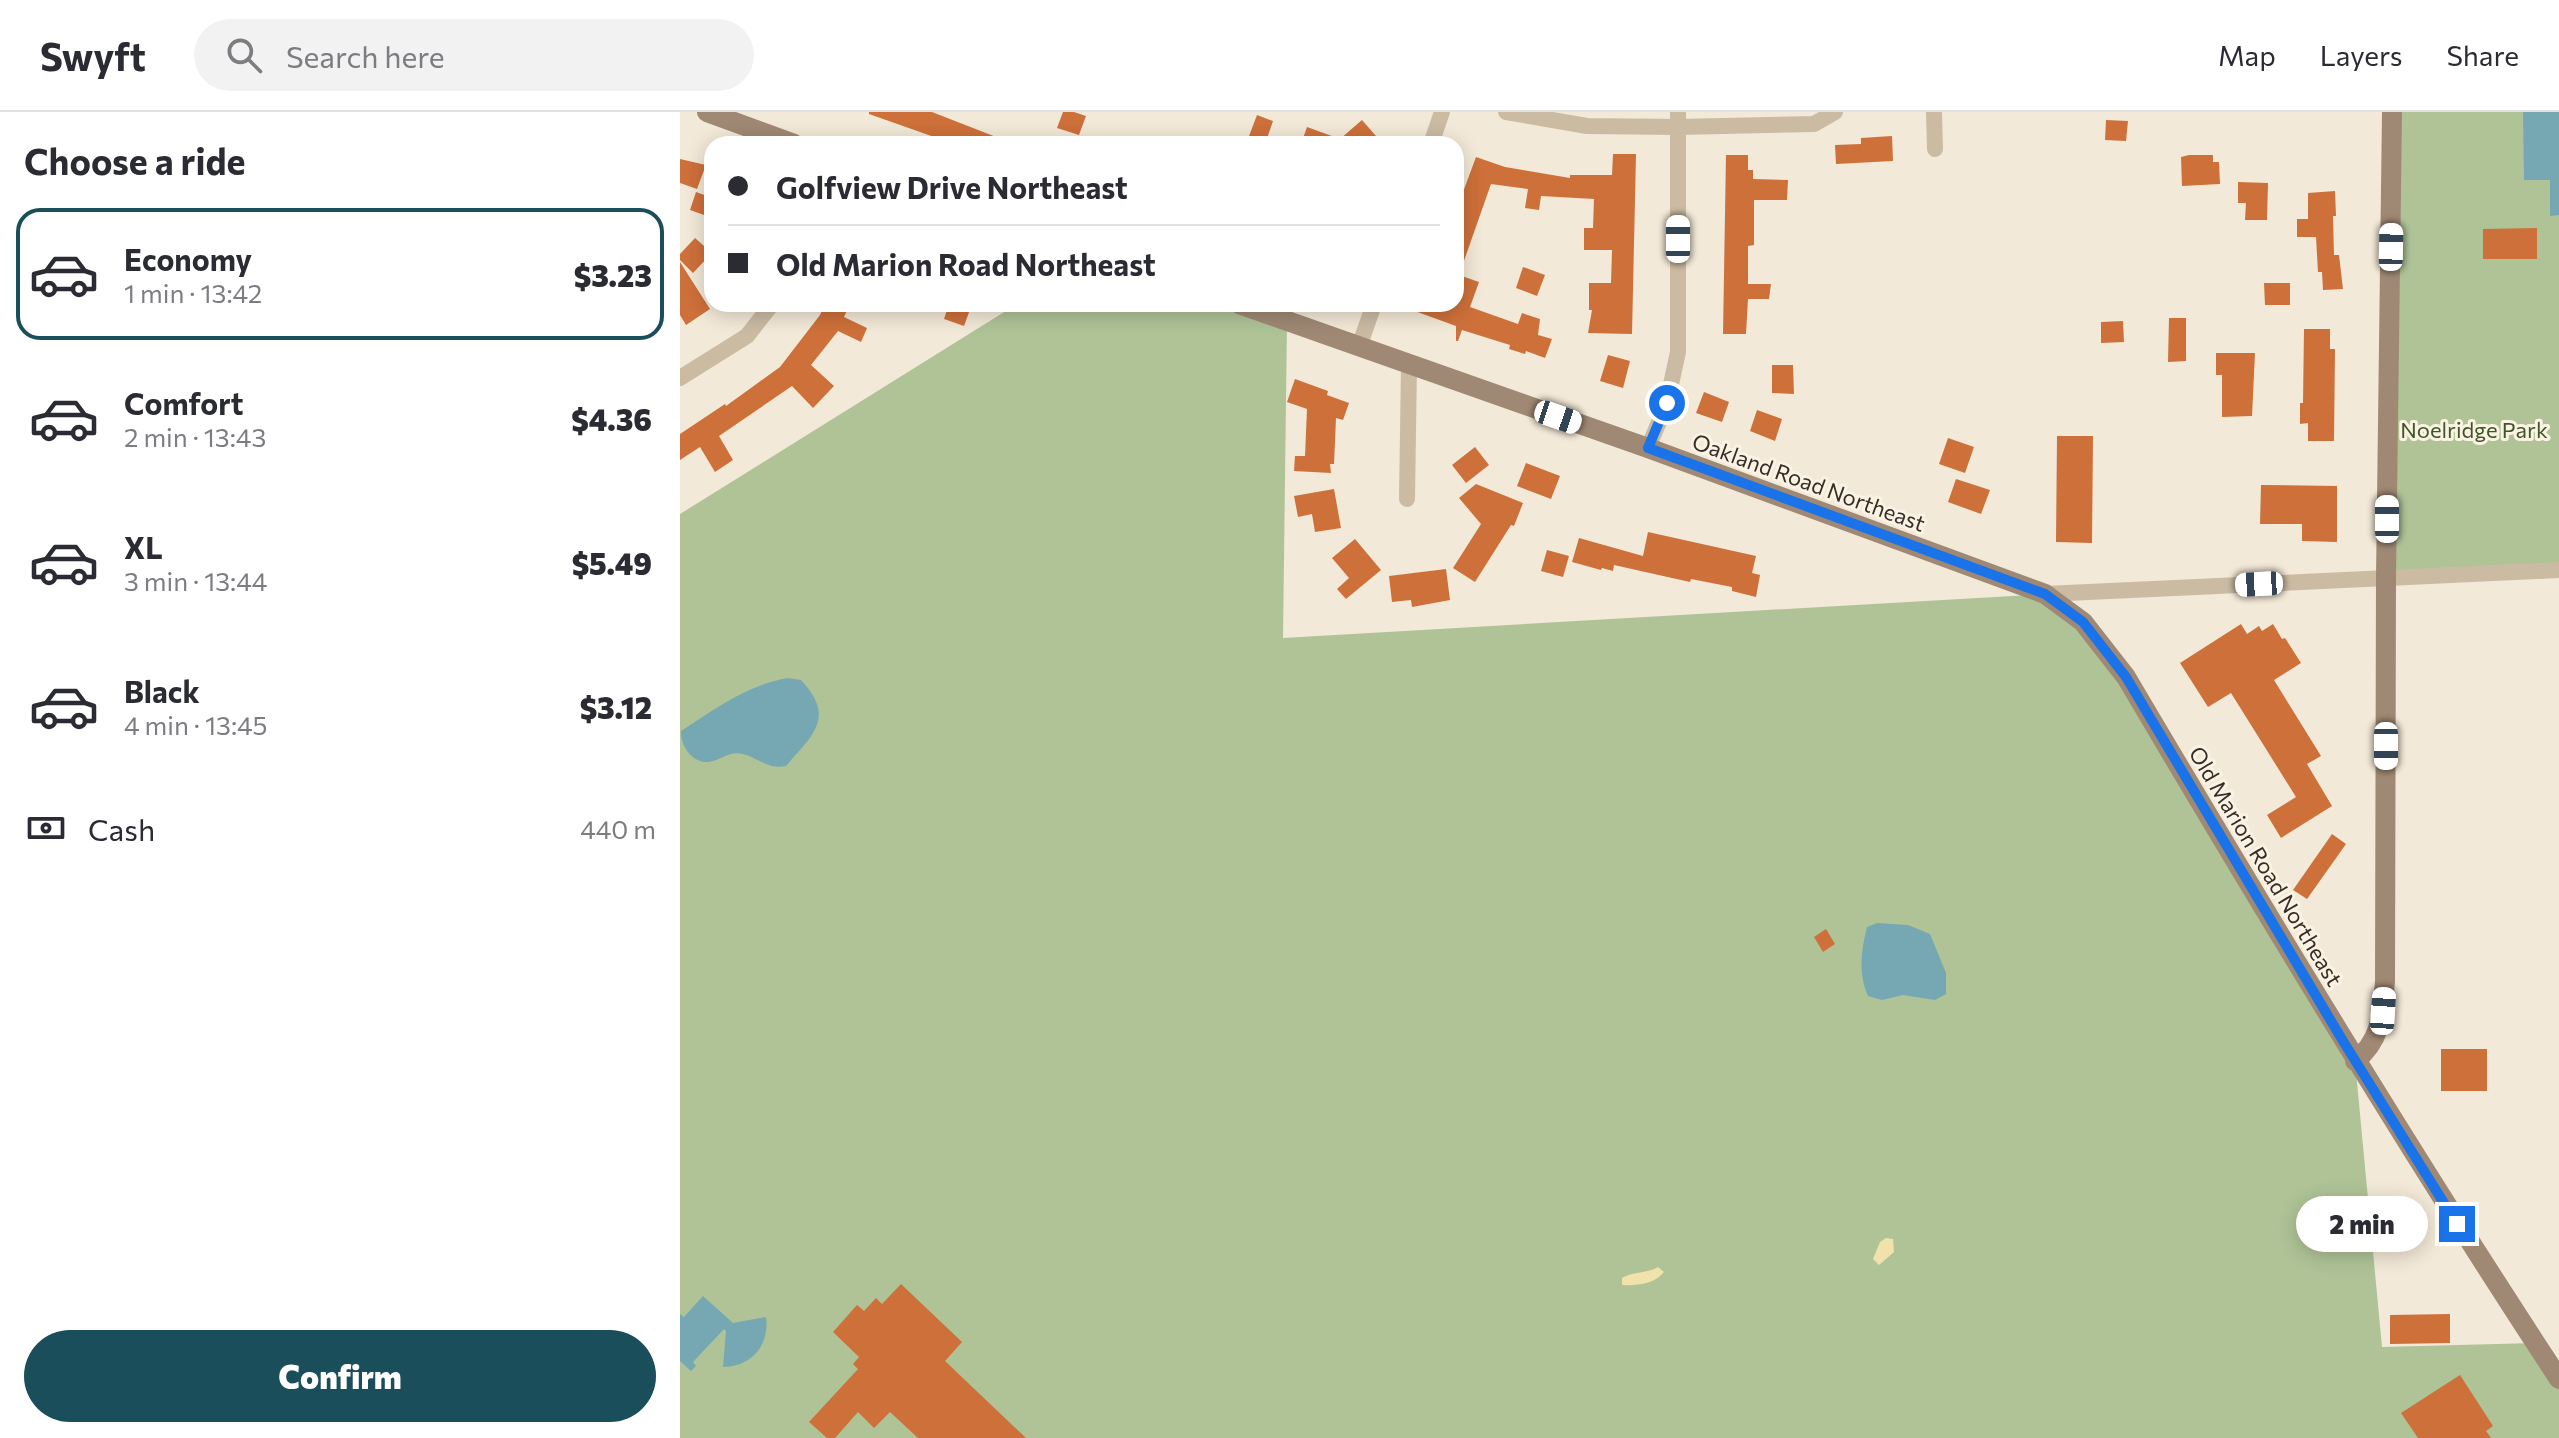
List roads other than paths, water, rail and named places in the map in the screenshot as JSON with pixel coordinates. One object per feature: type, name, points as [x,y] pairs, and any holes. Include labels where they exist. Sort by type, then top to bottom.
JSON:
[{"type":"main road","points":[[707,112],[772,136]]},
{"type":"main road","points":[[2355,1061],[2372,1045],[2383,1011],[2385,981],[2392,112]]},
{"type":"main road","name":"Oakland Road Northeast","points":[[1261,312],[1648,448],[2045,594]]},
{"type":"main road","name":"Old Marion Road Northeast","points":[[2045,594],[2083,622],[2126,677],[2355,1061],[2559,1379]]},
{"type":"street","points":[[1434,136],[1442,112]]},
{"type":"street","points":[[1506,112],[1587,126],[1678,120],[1814,124],[1835,112]]},
{"type":"street","points":[[1934,112],[1935,149]]},
{"type":"street","points":[[1648,448],[1667,403],[1678,352],[1678,120]]},
{"type":"street","points":[[680,378],[747,336],[766,312]]},
{"type":"street","points":[[1359,347],[1371,312]]},
{"type":"street","points":[[1407,499],[1409,365]]},
{"type":"street","points":[[2045,594],[2559,570]]},
{"type":"water","points":[[2523,112],[2559,112],[2559,215],[2550,216],[2550,180],[2524,180]]},
{"type":"water","points":[[788,678],[801,680],[812,693],[819,715],[812,735],[786,766],[769,765],[739,753],[713,761],[700,761],[686,749],[681,731],[745,692]]},
{"type":"water","points":[[1877,923],[1908,925],[1930,934],[1946,973],[1946,994],[1935,1000],[1903,995],[1882,1000],[1868,996],[1863,979],[1862,953],[1867,927]]},
{"type":"water","points":[[703,1296],[733,1323],[766,1317],[762,1345],[750,1359],[723,1367],[724,1329],[693,1362],[696,1366],[691,1371],[680,1361],[680,1314],[684,1317]]},
{"type":"park label","name":"Noelridge Park","points":[[2474,429]]}]
